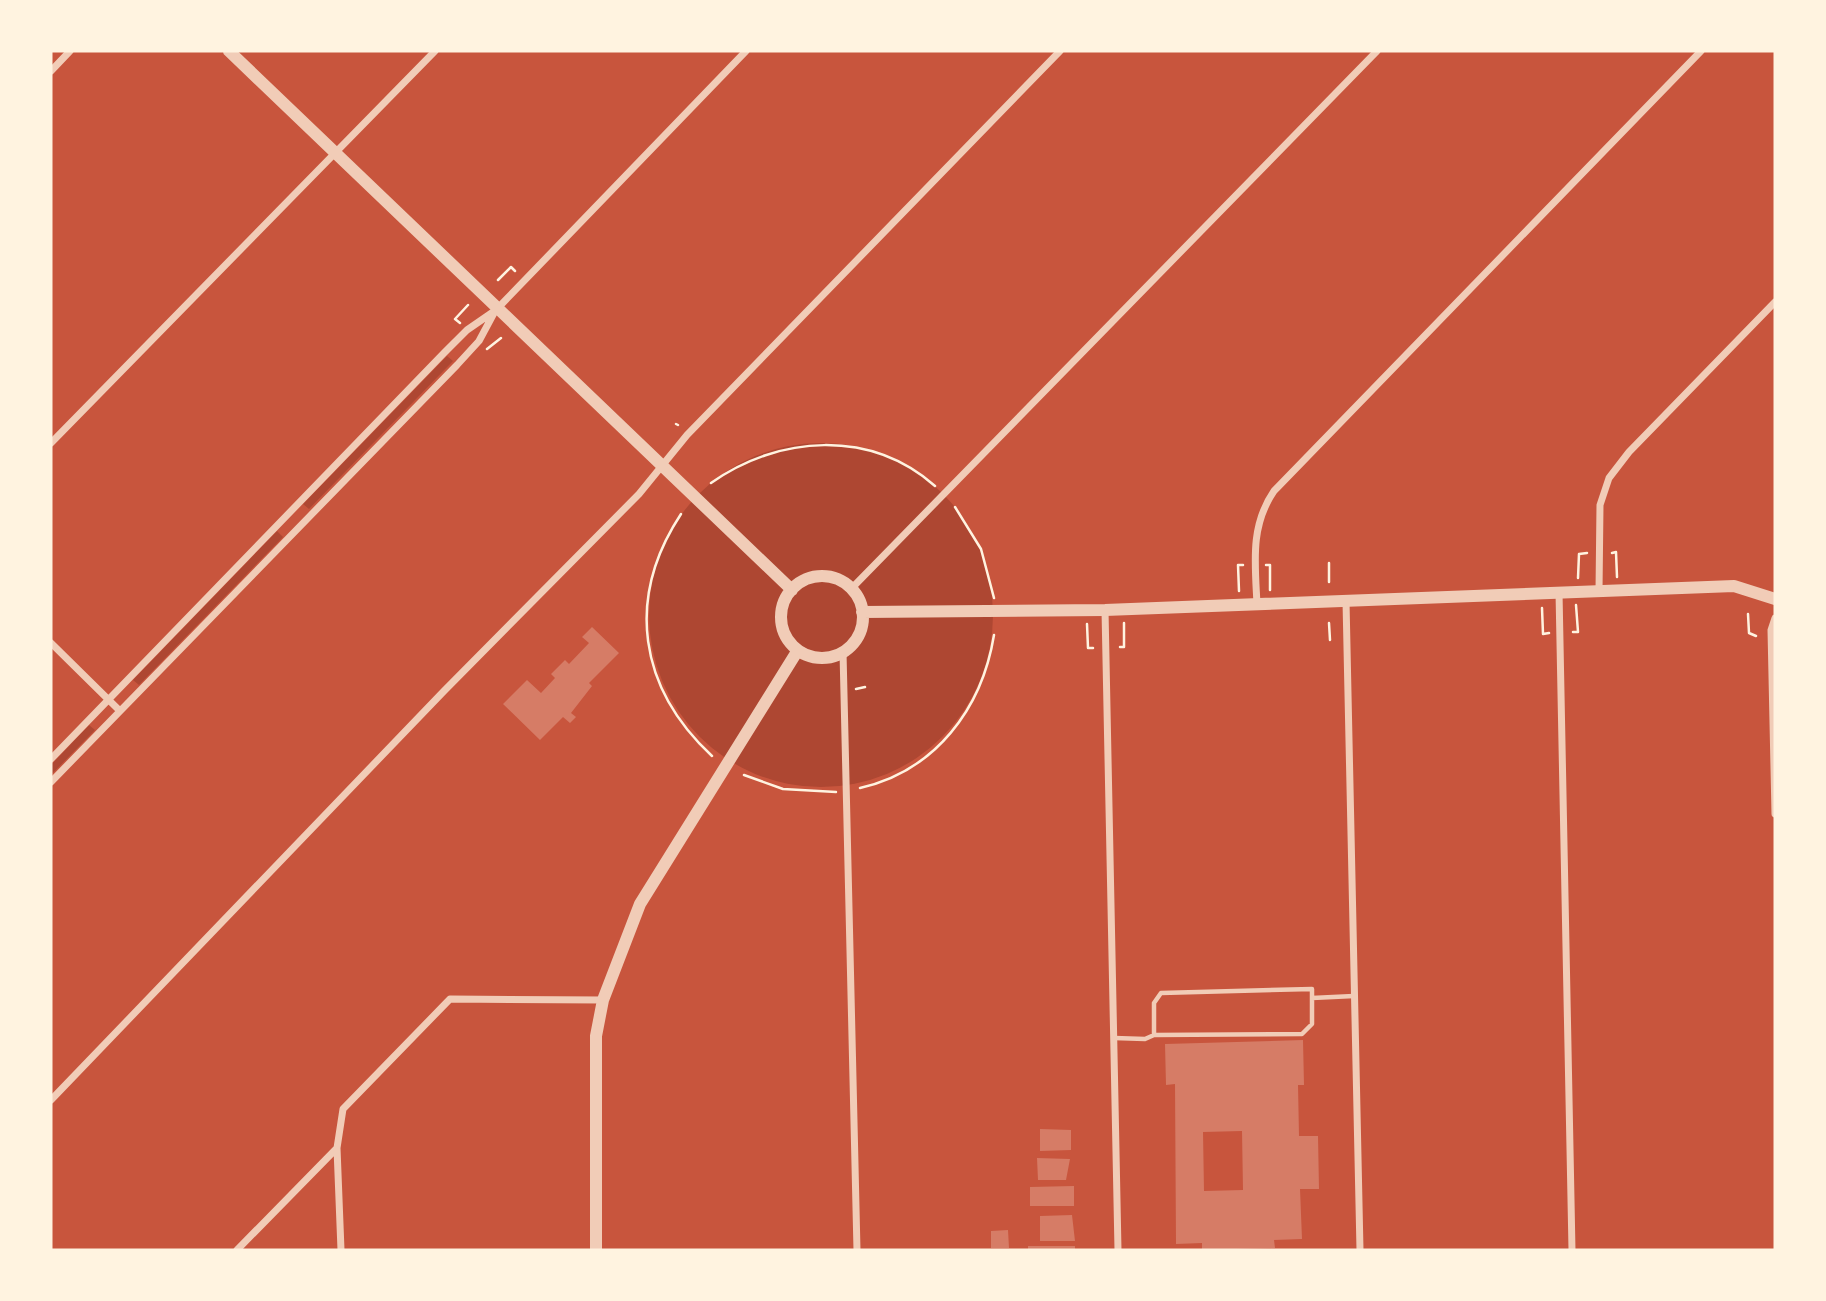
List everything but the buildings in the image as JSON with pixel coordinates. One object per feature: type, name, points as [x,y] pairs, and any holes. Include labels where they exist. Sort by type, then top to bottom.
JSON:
[{"type":"street","points":[[51,71],[71,51]]},
{"type":"street","points":[[229,51],[496,310],[792,590]]},
{"type":"street","points":[[51,443],[435,51]]},
{"type":"street","points":[[51,759],[467,330],[496,310],[746,51]]},
{"type":"street","points":[[51,1100],[454,681],[639,495],[687,435],[1060,51]]},
{"type":"street","points":[[851,589],[1377,51]]},
{"type":"street","points":[[1256,604],[1254,543],[1259,519],[1275,491],[1701,51]]},
{"type":"street","points":[[1599,591],[1600,505],[1609,478],[1629,452],[1775,302]]},
{"type":"street","points":[[51,782],[479,341],[496,310]]},
{"type":"street","points":[[287,515],[299,527]]},
{"type":"street","points":[[821,577],[835,579],[851,589],[862,612],[857,638],[843,652],[818,658],[798,650],[786,637],[782,624],[783,606],[792,590],[803,582],[821,577]]},
{"type":"street","points":[[862,612],[1105,610],[1734,586],[1775,599]]},
{"type":"street","points":[[1559,592],[1572,1250]]},
{"type":"street","points":[[1346,601],[1360,1250]]},
{"type":"street","points":[[1105,610],[1118,1250]]},
{"type":"street","points":[[1775,618],[1771,630],[1775,814]]},
{"type":"street","points":[[51,643],[120,711]]},
{"type":"street","points":[[596,1250],[596,1037],[603,1000],[640,904],[798,650]]},
{"type":"street","points":[[843,652],[857,1250]]},
{"type":"street","points":[[341,1250],[337,1148],[343,1109],[450,999],[603,1000]]},
{"type":"street","points":[[237,1250],[337,1148]]},
{"type":"lane","points":[[1113,1038],[1145,1039],[1154,1035],[1302,1034],[1312,1024],[1312,989],[1161,993],[1154,1003],[1154,1035]]},
{"type":"lane","points":[[1312,998],[1354,996]]},
{"type":"path","points":[[498,280],[511,267],[515,271]]},
{"type":"path","points":[[455,319],[468,305]]},
{"type":"path","points":[[489,350],[501,338]]},
{"type":"path","points":[[711,483],[729,470],[768,452],[809,444],[831,444],[852,446],[892,459],[940,491]]},
{"type":"path","points":[[955,507],[981,549],[994,601]]},
{"type":"path","points":[[681,514],[664,542],[652,573],[648,595],[648,639],[654,671],[667,701],[692,737],[712,756]]},
{"type":"path","points":[[1616,552],[1616,571]]},
{"type":"path","points":[[1578,573],[1579,554],[1588,553]]},
{"type":"path","points":[[1329,563],[1329,582]]},
{"type":"path","points":[[1239,583],[1238,565],[1243,565]]},
{"type":"path","points":[[1270,565],[1270,581]]},
{"type":"path","points":[[1573,632],[1578,632],[1577,612]]},
{"type":"path","points":[[1542,613],[1543,634],[1549,633]]},
{"type":"path","points":[[1748,614],[1749,633],[1756,636]]},
{"type":"path","points":[[1329,623],[1330,640]]},
{"type":"path","points":[[1087,628],[1088,648]]},
{"type":"path","points":[[1120,647],[1125,646],[1124,628]]},
{"type":"path","points":[[860,788],[911,768],[947,738],[961,721],[984,680],[994,635]]},
{"type":"path","points":[[856,689],[864,687]]},
{"type":"path","points":[[744,775],[783,789],[839,791]]},
{"type":"shaded area","points":[[447,356],[453,361],[309,509],[303,504]]},
{"type":"shaded area","points":[[821,443],[855,447],[887,456],[930,482],[954,506],[980,549],[989,581],[993,615],[989,649],[980,681],[954,724],[930,748],[887,774],[855,783],[821,787],[787,783],[755,774],[712,748],[688,724],[662,681],[653,649],[649,615],[653,581],[662,549],[688,506],[712,482],[755,456],[787,447]]},
{"type":"shaded area","points":[[277,531],[283,537],[139,685],[133,680]]},
{"type":"shaded area","points":[[89,725],[95,730],[51,775],[51,765]]}]
